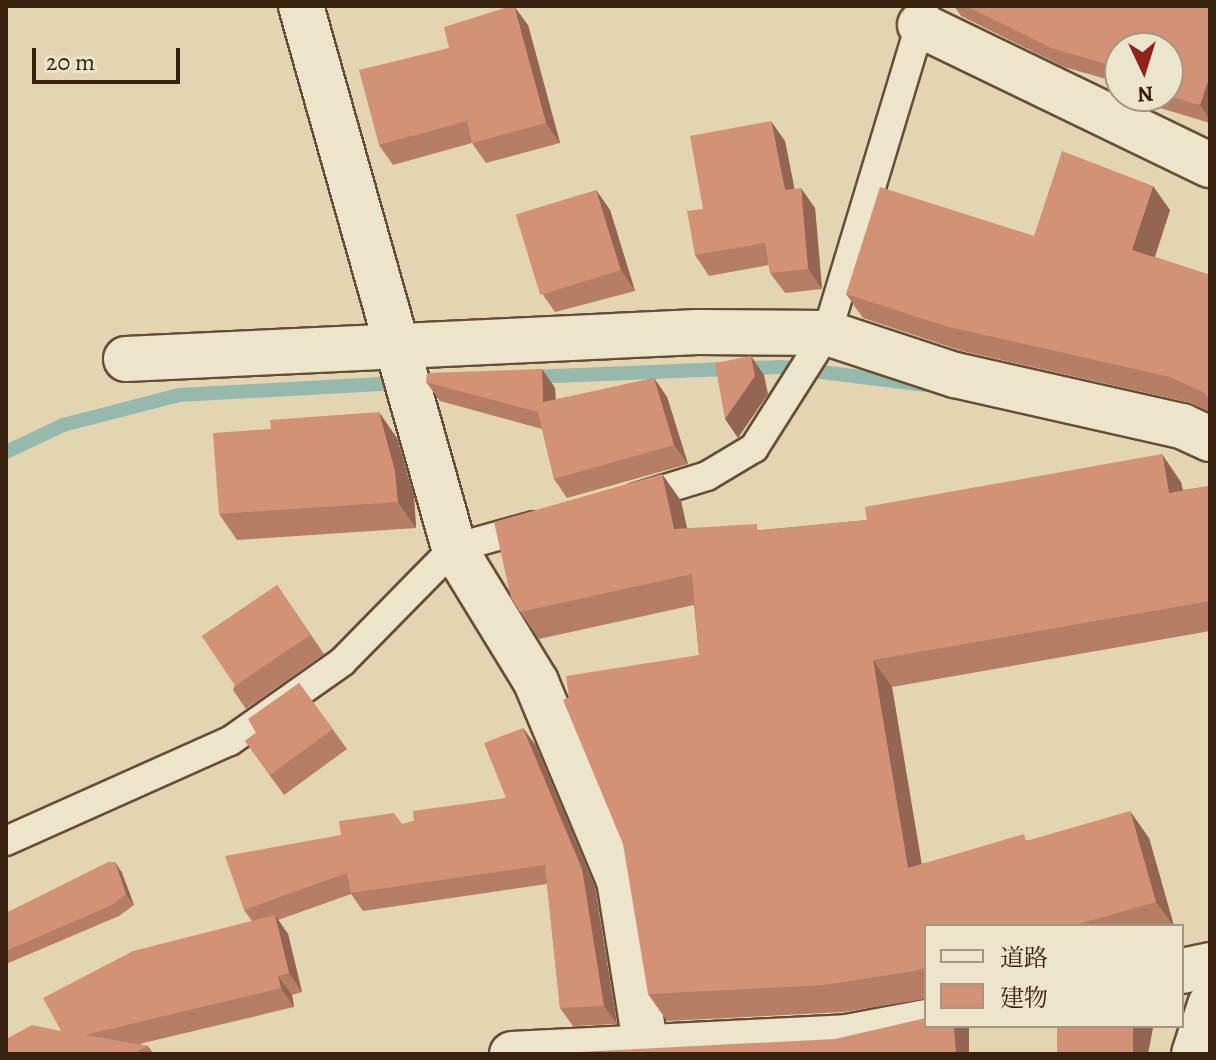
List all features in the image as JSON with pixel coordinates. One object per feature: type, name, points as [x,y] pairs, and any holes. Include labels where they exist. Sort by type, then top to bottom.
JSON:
[{"type":"street","points":[[301,6],[454,548],[536,682],[619,880],[646,1049]]},
{"type":"street","points":[[922,16],[1210,165]]},
{"type":"street","points":[[126,359],[697,332],[827,333],[955,375],[1182,426],[1210,439]]},
{"type":"street","points":[[1184,971],[1210,965]]},
{"type":"street","points":[[1194,1054],[1210,1005]]},
{"type":"street","points":[[512,1054],[846,1037],[924,1022]]},
{"type":"lane","points":[[617,503],[707,476],[754,448],[827,333],[922,16]]},
{"type":"lane","points":[[6,841],[230,741],[342,662],[454,548],[558,519]]},
{"type":"building","points":[[514,6],[546,123],[472,143],[467,121],[379,145],[359,70],[449,48],[444,27]]},
{"type":"building","points":[[966,6],[1210,6],[1210,75],[1200,105],[1184,100],[1184,32],[1104,32],[1104,63],[1051,48]]},
{"type":"building","points":[[771,121],[785,190],[801,188],[808,269],[770,273],[765,243],[695,255],[687,211],[703,209],[690,136]]},
{"type":"building","points":[[1062,151],[1153,186],[1132,250],[1210,275],[1210,399],[1203,392],[1170,377],[945,326],[846,294],[880,187],[1034,236]]},
{"type":"building","points":[[596,190],[621,270],[540,295],[516,215]]},
{"type":"building","points":[[751,356],[755,376],[725,419],[715,363]]},
{"type":"building","points":[[542,369],[543,402],[654,378],[674,445],[554,479],[538,412],[426,382],[427,373]]},
{"type":"building","points":[[379,412],[395,471],[398,502],[219,514],[213,433],[271,429],[270,420]]},
{"type":"building","points":[[1162,454],[1169,493],[1210,486],[1210,601],[873,660],[908,868],[1024,834],[1026,841],[1130,811],[1156,902],[1078,924],[924,924],[924,968],[914,971],[824,985],[648,994],[623,844],[563,700],[569,697],[566,676],[699,655],[692,574],[520,612],[511,598],[494,522],[662,474],[674,529],[757,524],[757,531],[867,520],[865,507]]},
{"type":"building","points":[[277,585],[311,635],[235,686],[202,636]]},
{"type":"building","points":[[299,683],[333,729],[270,775],[245,741],[256,733],[248,719]]},
{"type":"building","points":[[523,728],[582,869],[604,1006],[560,1008],[545,865],[351,893],[347,873],[244,910],[225,856],[341,835],[339,821],[394,813],[402,824],[414,821],[413,811],[506,798],[484,743]]},
{"type":"building","points":[[108,862],[115,862],[126,894],[112,905],[6,951],[6,913]]},
{"type":"building","points":[[275,915],[289,973],[278,976],[281,988],[85,1035],[148,1046],[132,1054],[6,1054],[6,1039],[32,1025],[61,1031],[43,998],[133,951]]},
{"type":"building","points":[[924,1018],[924,1028],[954,1028],[956,1054],[540,1054],[835,1039]]},
{"type":"building","points":[[1057,1028],[1133,1028],[1133,1054],[1057,1054]]},
{"type":"waterway","points":[[529,377],[781,367],[926,385]]},
{"type":"waterway","points":[[6,452],[63,425],[179,395],[404,383]]}]
